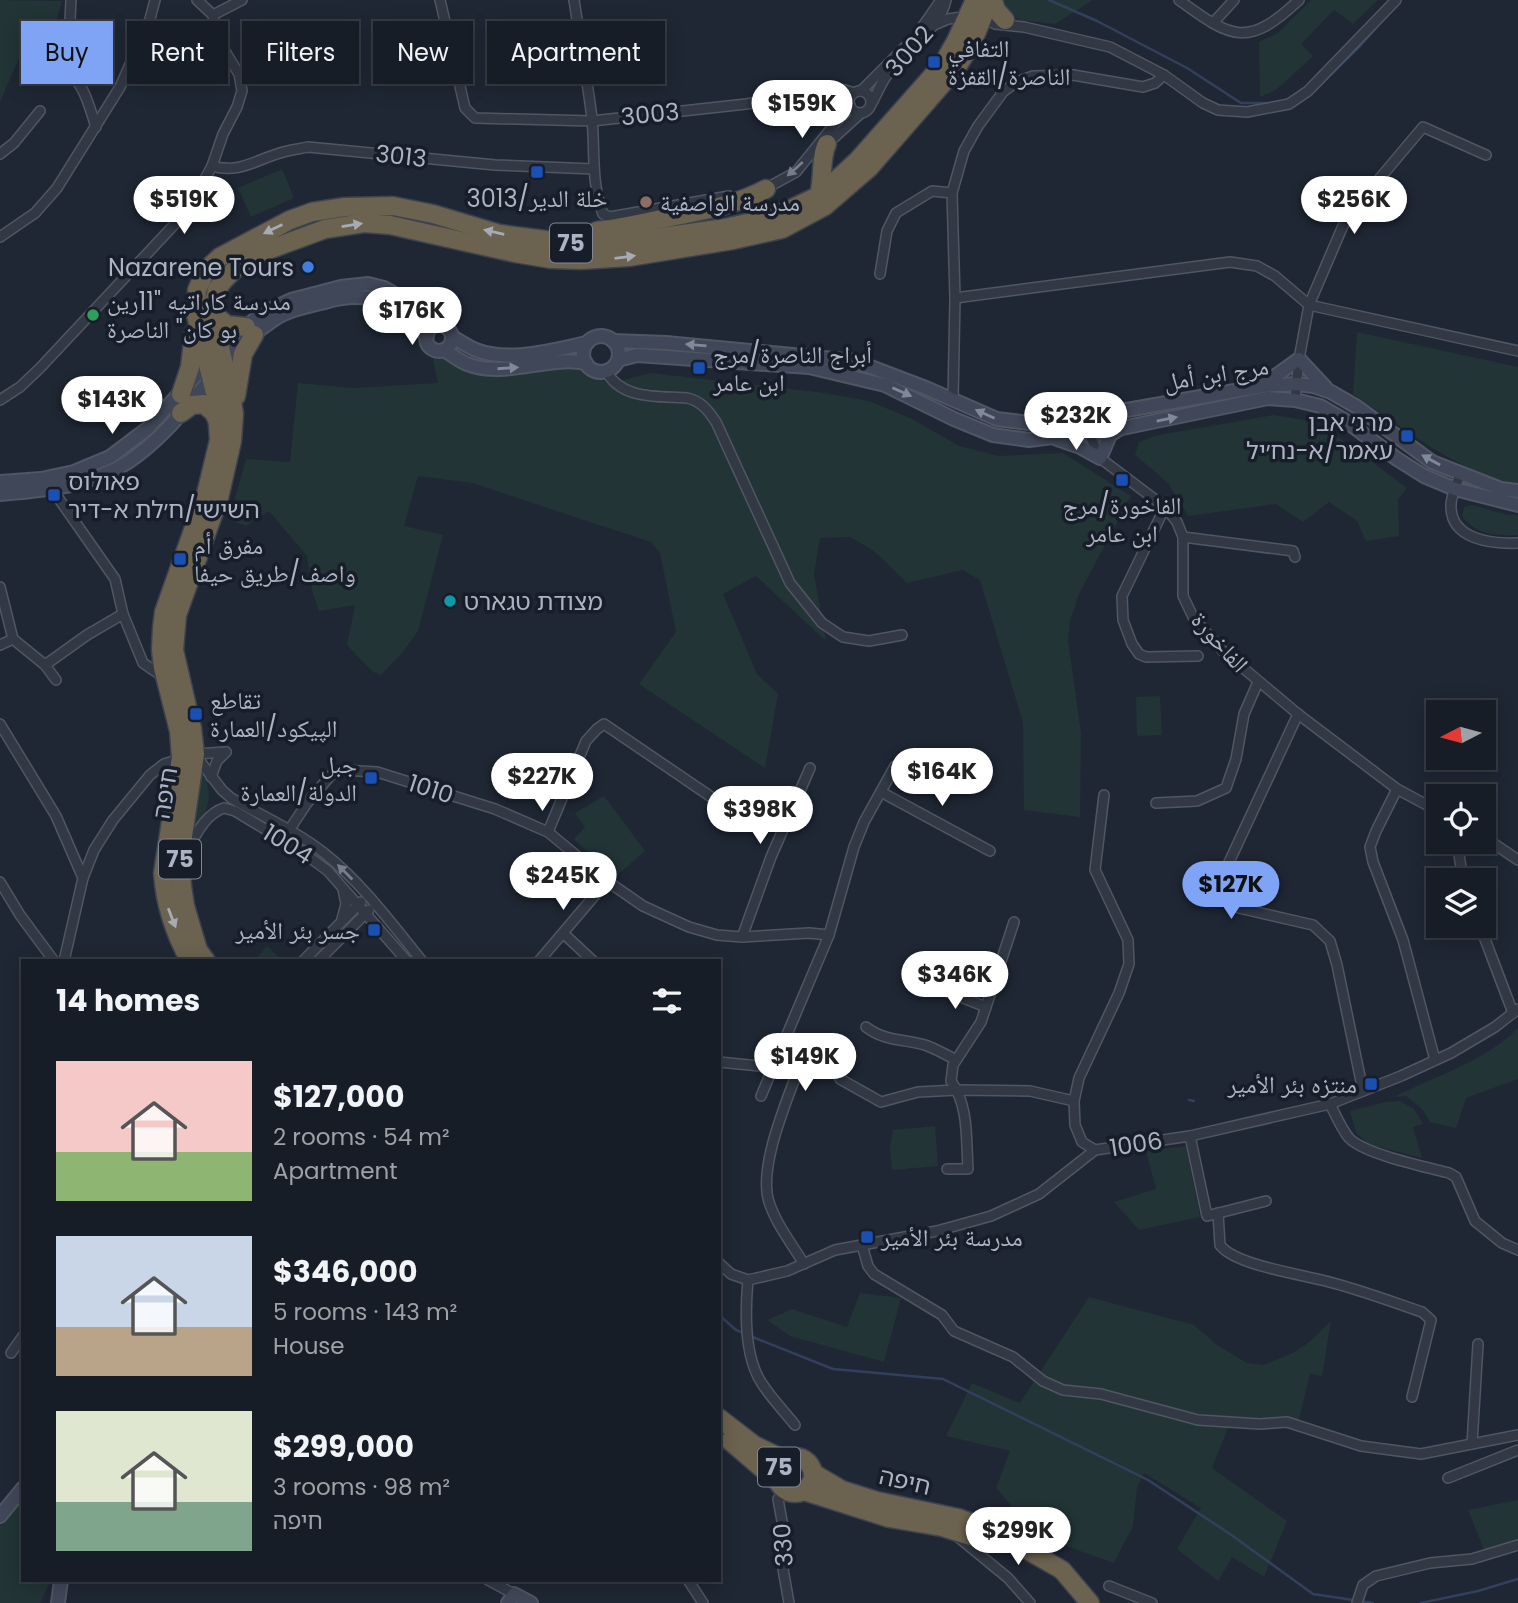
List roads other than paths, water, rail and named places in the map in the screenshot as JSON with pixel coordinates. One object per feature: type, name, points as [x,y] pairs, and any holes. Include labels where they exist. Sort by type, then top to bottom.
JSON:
[{"type":"highway","points":[[979,9],[996,10],[1012,23]]},
{"type":"highway","name":"75","points":[[185,761],[192,728],[172,679],[177,615],[222,488],[231,395],[216,363],[197,290],[206,270],[220,257],[278,226],[312,212],[345,206],[393,206],[525,239],[576,244],[654,238],[758,222],[793,210],[820,195],[858,160],[943,64],[979,9]]},
{"type":"highway","name":"75","points":[[204,314],[223,280],[239,265],[260,253],[326,229],[364,223],[390,225],[527,255],[581,260],[629,257],[782,229],[825,206],[869,167],[957,67],[979,9]]},
{"type":"highway","points":[[827,144],[828,158],[831,161],[844,163],[858,160]]},
{"type":"highway","points":[[802,220],[820,195],[824,176],[824,150],[827,144]]},
{"type":"highway","points":[[525,239],[628,228],[715,209],[747,199],[765,189]]},
{"type":"highway","points":[[181,394],[204,314],[227,325],[250,331],[226,430]]},
{"type":"highway","points":[[181,413],[192,405],[204,404],[226,430]]},
{"type":"highway","name":"חיפה","points":[[185,761],[163,873],[168,909],[189,959]]},
{"type":"highway","name":"חיפה","points":[[185,761],[180,857],[182,886],[198,950],[205,959]]},
{"type":"highway","name":"75","points":[[721,1420],[754,1445],[785,1460]]},
{"type":"highway","name":"חיפה","points":[[721,1434],[789,1488],[889,1518],[942,1527],[1054,1578],[1076,1603]]},
{"type":"highway","name":"75","points":[[797,1457],[808,1462],[813,1473],[811,1484],[789,1488],[778,1469],[785,1460],[797,1457]]},
{"type":"highway","name":"חיפה","points":[[813,1473],[826,1483],[854,1494],[958,1518],[994,1531],[1062,1570],[1090,1603]]},
{"type":"street","points":[[71,0],[70,20],[58,65],[59,69],[74,77],[84,93],[96,127]]},
{"type":"street","points":[[0,237],[35,213],[57,188],[120,87],[150,19],[155,0]]},
{"type":"street","points":[[0,400],[20,387],[40,368],[188,210],[212,166],[242,91],[239,74],[216,37],[213,15],[197,0]]},
{"type":"street","points":[[213,15],[242,0]]},
{"type":"street","name":"3003","points":[[440,0],[465,108],[475,118],[592,121],[829,92],[854,98]]},
{"type":"street","points":[[574,0],[592,121],[594,169]]},
{"type":"street","name":"3002","points":[[594,169],[598,203],[603,214],[610,217],[765,189],[796,172],[854,98],[917,35],[941,0]]},
{"type":"street","name":"3002","points":[[872,103],[885,79],[945,9],[946,0]]},
{"type":"street","points":[[1179,0],[1213,23],[1234,33],[1249,34],[1279,19],[1299,0]]},
{"type":"street","points":[[1213,23],[1234,0]]},
{"type":"street","points":[[1012,23],[1110,47],[1164,75],[1203,103],[1218,110],[1247,113],[1289,104],[1308,91],[1396,0]]},
{"type":"street","points":[[931,27],[979,9]]},
{"type":"street","points":[[953,400],[955,298],[952,193],[964,151],[978,126],[1003,92],[1016,82],[1033,76],[1073,75],[1143,87],[1155,83],[1164,75]]},
{"type":"street","points":[[827,144],[869,109],[872,103],[868,93],[854,98],[853,111],[860,114]]},
{"type":"street","points":[[0,154],[14,143],[40,111]]},
{"type":"street","points":[[1296,400],[1299,359],[1309,305],[1348,216],[1423,127],[1486,155]]},
{"type":"street","name":"3013","points":[[212,166],[224,169],[240,168],[280,153],[308,147],[495,165],[594,169]]},
{"type":"street","points":[[880,274],[887,231],[896,213],[932,191],[952,193]]},
{"type":"street","points":[[955,298],[1230,262],[1257,266],[1275,276],[1309,305],[1518,351]]},
{"type":"street","points":[[0,482],[41,479],[93,466],[130,444],[250,331],[270,308],[341,286],[368,284],[384,288],[446,327],[452,337],[476,350],[495,355],[521,354],[587,343],[600,336],[613,341],[618,348],[618,360],[614,366],[606,371],[592,369],[583,355],[587,343]]},
{"type":"street","points":[[250,331],[287,313],[358,296],[372,297],[398,310],[427,336],[431,348],[444,350],[450,345],[452,337]]},
{"type":"street","points":[[427,336],[431,329],[439,325]]},
{"type":"street","name":"مرج ابن أمل","points":[[613,341],[666,343],[855,361],[997,419],[1029,423],[1087,417],[1263,386],[1297,384],[1331,392],[1357,407],[1432,462],[1501,489],[1518,491]]},
{"type":"street","points":[[444,350],[467,364],[494,369],[571,360],[586,363]]},
{"type":"street","name":"مرج ابن أمل","points":[[618,360],[637,355],[809,367],[886,385],[993,435],[1029,440],[1122,428],[1268,398],[1296,400],[1320,406],[1346,421],[1396,459],[1424,476],[1455,489],[1518,505]]},
{"type":"street","points":[[1263,386],[1299,359]]},
{"type":"street","points":[[1299,359],[1331,392]]},
{"type":"street","points":[[0,494],[52,489],[93,479],[125,464],[155,442],[181,413],[216,363]]},
{"type":"street","points":[[606,371],[611,380],[629,393],[687,398],[696,400],[707,408],[716,422],[790,583],[822,623],[843,637],[869,641],[902,635]]},
{"type":"street","points":[[1087,417],[1089,433],[1100,458]]},
{"type":"street","points":[[1100,458],[1110,435],[1122,428]]},
{"type":"street","points":[[1053,438],[1080,447],[1100,458],[1165,507],[1177,522],[1183,537],[1293,551],[1295,557]]},
{"type":"street","points":[[1460,474],[1452,496],[1451,508],[1452,520],[1460,530],[1475,539],[1495,544],[1518,543]]},
{"type":"street","points":[[52,489],[115,579],[123,614],[144,663],[172,679]]},
{"type":"street","points":[[1165,507],[1122,596],[1122,620],[1139,654],[1146,657],[1198,656]]},
{"type":"street","name":"الفاخورة","points":[[1183,537],[1183,596],[1194,619],[1224,652],[1298,714],[1397,789],[1426,805]]},
{"type":"street","points":[[0,587],[13,639],[46,666],[56,680]]},
{"type":"street","points":[[46,666],[87,635],[123,614]]},
{"type":"street","points":[[0,645],[13,639]]},
{"type":"street","points":[[1156,803],[1197,801],[1226,788],[1236,759],[1244,714],[1258,682]]},
{"type":"street","points":[[1298,714],[1224,873],[1221,887],[1225,900],[1239,908],[1312,925],[1330,941],[1363,1091]]},
{"type":"street","points":[[0,724],[56,816],[83,878]]},
{"type":"street","points":[[548,832],[586,741],[604,724],[726,807]]},
{"type":"street","points":[[64,959],[83,878],[94,850],[113,820],[158,768],[226,752],[217,761],[211,777]]},
{"type":"street","points":[[158,768],[170,768],[185,761]]},
{"type":"street","name":"1004","points":[[185,761],[211,777],[231,798],[288,830],[335,862],[420,959]]},
{"type":"street","points":[[761,1096],[829,935],[854,847],[895,766]]},
{"type":"street","points":[[742,937],[771,857],[810,768]]},
{"type":"street","name":"1010","points":[[282,841],[331,775],[342,770],[377,772],[495,809],[548,832],[607,881],[643,906],[689,927],[717,935],[742,937],[809,933],[829,935]]},
{"type":"street","points":[[1397,789],[1370,847],[1373,862],[1403,940],[1435,1060]]},
{"type":"street","points":[[881,792],[990,851]]},
{"type":"street","points":[[1095,1150],[1082,1142],[1075,1125],[1074,1101],[1079,1078],[1119,993],[1129,964],[1128,940],[1095,870],[1104,795]]},
{"type":"street","name":"1004","points":[[182,886],[185,858],[207,820],[216,810],[224,808],[235,811],[315,860],[341,884],[405,959]]},
{"type":"street","points":[[1496,844],[1518,860]]},
{"type":"street","points":[[541,959],[607,881]]},
{"type":"street","points":[[0,882],[53,959]]},
{"type":"street","points":[[341,884],[346,904],[342,922]]},
{"type":"street","points":[[305,959],[367,896]]},
{"type":"street","points":[[320,959],[375,905]]},
{"type":"street","points":[[947,1168],[968,1169],[964,1112],[951,1081],[956,1060],[981,1022],[1014,922]]},
{"type":"street","points":[[351,928],[376,924]]},
{"type":"street","points":[[564,934],[591,959]]},
{"type":"street","points":[[1485,938],[1516,1011]]},
{"type":"street","points":[[935,987],[986,1007]]},
{"type":"street","name":"1006","points":[[747,1280],[787,1271],[835,1250],[937,1231],[1007,1210],[1039,1194],[1095,1150],[1190,1136],[1330,1104],[1435,1060],[1495,1027],[1516,1011]]},
{"type":"street","points":[[866,1027],[887,1039],[924,1045],[956,1060]]},
{"type":"street","points":[[721,1062],[798,1070],[770,1157],[768,1199],[804,1264]]},
{"type":"street","points":[[840,1079],[881,1102],[918,1092],[957,1090],[1030,1091],[1074,1101]]},
{"type":"street","points":[[1330,1104],[1351,1140],[1365,1149],[1456,1177],[1475,1221],[1502,1243],[1518,1250]]},
{"type":"street","points":[[1190,1136],[1207,1216],[1266,1202]]},
{"type":"street","points":[[1219,1213],[1220,1245],[1231,1254],[1245,1261],[1334,1283],[1422,1312],[1431,1320],[1412,1397]]},
{"type":"street","points":[[862,1245],[868,1266],[874,1274],[942,1315],[954,1331],[1013,1357],[1043,1381],[1063,1390],[1101,1394],[1198,1420],[1260,1424],[1287,1422],[1361,1446],[1422,1454],[1518,1435]]},
{"type":"street","points":[[721,1265],[732,1274],[747,1280],[747,1321],[754,1368],[762,1384],[795,1425]]},
{"type":"street","points":[[10,1353],[21,1339]]},
{"type":"street","points":[[1472,1444],[1478,1344]]},
{"type":"street","points":[[1448,1478],[1518,1450]]},
{"type":"street","name":"330","points":[[789,1488],[778,1499],[785,1538],[783,1569],[789,1603]]},
{"type":"street","points":[[0,1516],[21,1491]]},
{"type":"street","points":[[1357,1603],[1363,1585],[1376,1576],[1430,1563],[1472,1559],[1518,1545]]},
{"type":"street","points":[[981,1546],[1030,1603]]},
{"type":"street","points":[[58,1603],[61,1582]]},
{"type":"street","points":[[490,1582],[511,1599],[531,1603]]},
{"type":"street","points":[[689,1582],[703,1603]]},
{"type":"street","points":[[1109,1586],[1152,1603]]},
{"type":"waterway","points":[[1049,0],[1097,21],[1187,68],[1241,103],[1271,103]]},
{"type":"waterway","points":[[1320,85],[1393,9]]},
{"type":"waterway","points":[[1189,1100],[1194,1101]]},
{"type":"waterway","points":[[721,1317],[736,1330],[744,1333]]},
{"type":"waterway","points":[[750,1336],[833,1369],[943,1379],[1148,1480],[1230,1534],[1313,1594],[1373,1603]]},
{"type":"waterway","points":[[1421,1603],[1518,1579]]},
{"type":"place","name":"التفافي الناصرة/القفزة","points":[[934,62]]},
{"type":"place","name":"خلة الدير/3013","points":[[537,172]]},
{"type":"place","name":"مدرسة الواصفية","points":[[646,202]]},
{"type":"place","name":"Nazarene Tours","points":[[308,267]]},
{"type":"place","name":"مدرسة كاراتيه \"11رين بو كان\" الناصرة","points":[[93,315]]},
{"type":"place","name":"أبراج الناصرة/مرج ابن عامر","points":[[699,368]]},
{"type":"place","name":"מרג׳ אבן עאמר/א-נח׳יל","points":[[1407,436]]},
{"type":"place","name":"الفاخورة/مرج ابن عامر","points":[[1122,480]]},
{"type":"place","name":"פאולוס השישי/ח׳לת א-דיר","points":[[54,495]]},
{"type":"place","name":"مفرق أم واصف/طريق حيفا","points":[[180,559]]},
{"type":"place","name":"מצודת טגארט","points":[[450,601]]},
{"type":"place","name":"تقاطع الپيكود/العمارة","points":[[196,714]]},
{"type":"place","name":"جبل الدولة/العمارة","points":[[371,778]]},
{"type":"place","name":"جسر بئر الأمير","points":[[374,930]]},
{"type":"place","name":"منتزه بئر الأمير","points":[[1371,1084]]},
{"type":"place","name":"مدرسة بئر الأمير","points":[[867,1237]]}]
